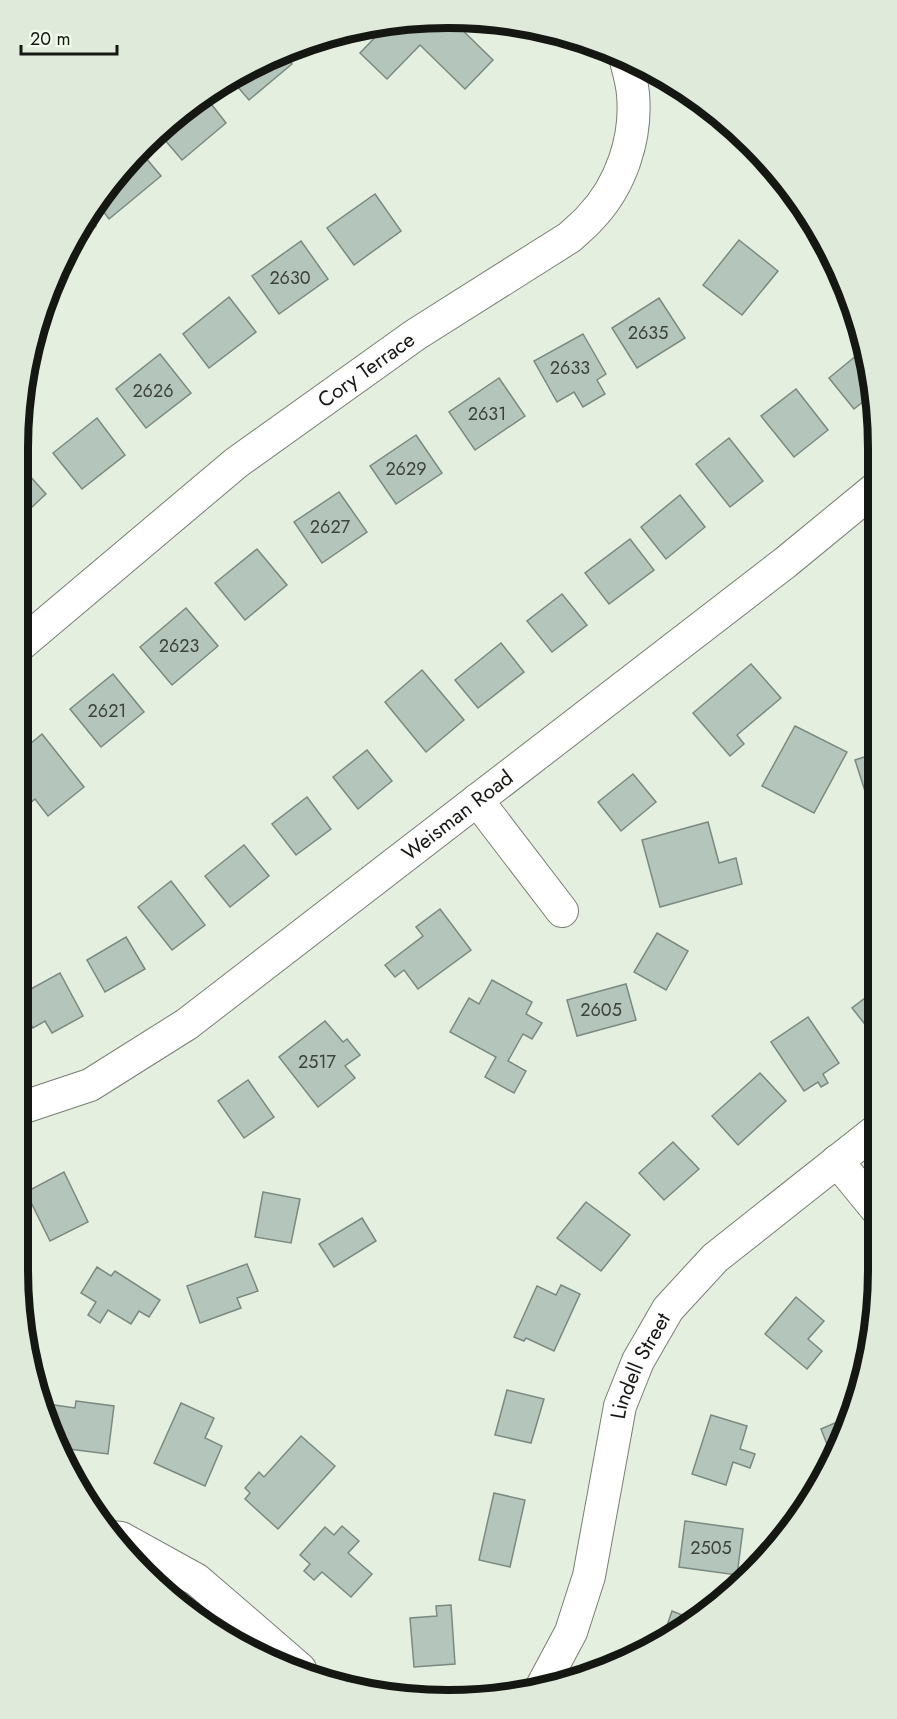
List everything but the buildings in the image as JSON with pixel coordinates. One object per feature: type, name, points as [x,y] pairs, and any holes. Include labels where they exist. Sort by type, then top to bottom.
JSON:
[{"type":"street","name":"Cory Terrace","points":[[28,638],[236,464],[415,335],[570,237],[591,218],[604,201],[619,174],[629,144],[633,93],[628,69]]},
{"type":"street","name":"Weisman Road","points":[[28,1106],[90,1085],[187,1024],[786,562],[868,495]]},
{"type":"street","points":[[477,800],[562,911]]},
{"type":"street","name":"Lindell Street","points":[[546,1678],[571,1632],[589,1576],[621,1406],[638,1361],[668,1310],[715,1258],[868,1137]]},
{"type":"street","points":[[837,1161],[868,1200]]},
{"type":"street","points":[[129,1542],[197,1580],[287,1658]]}]
